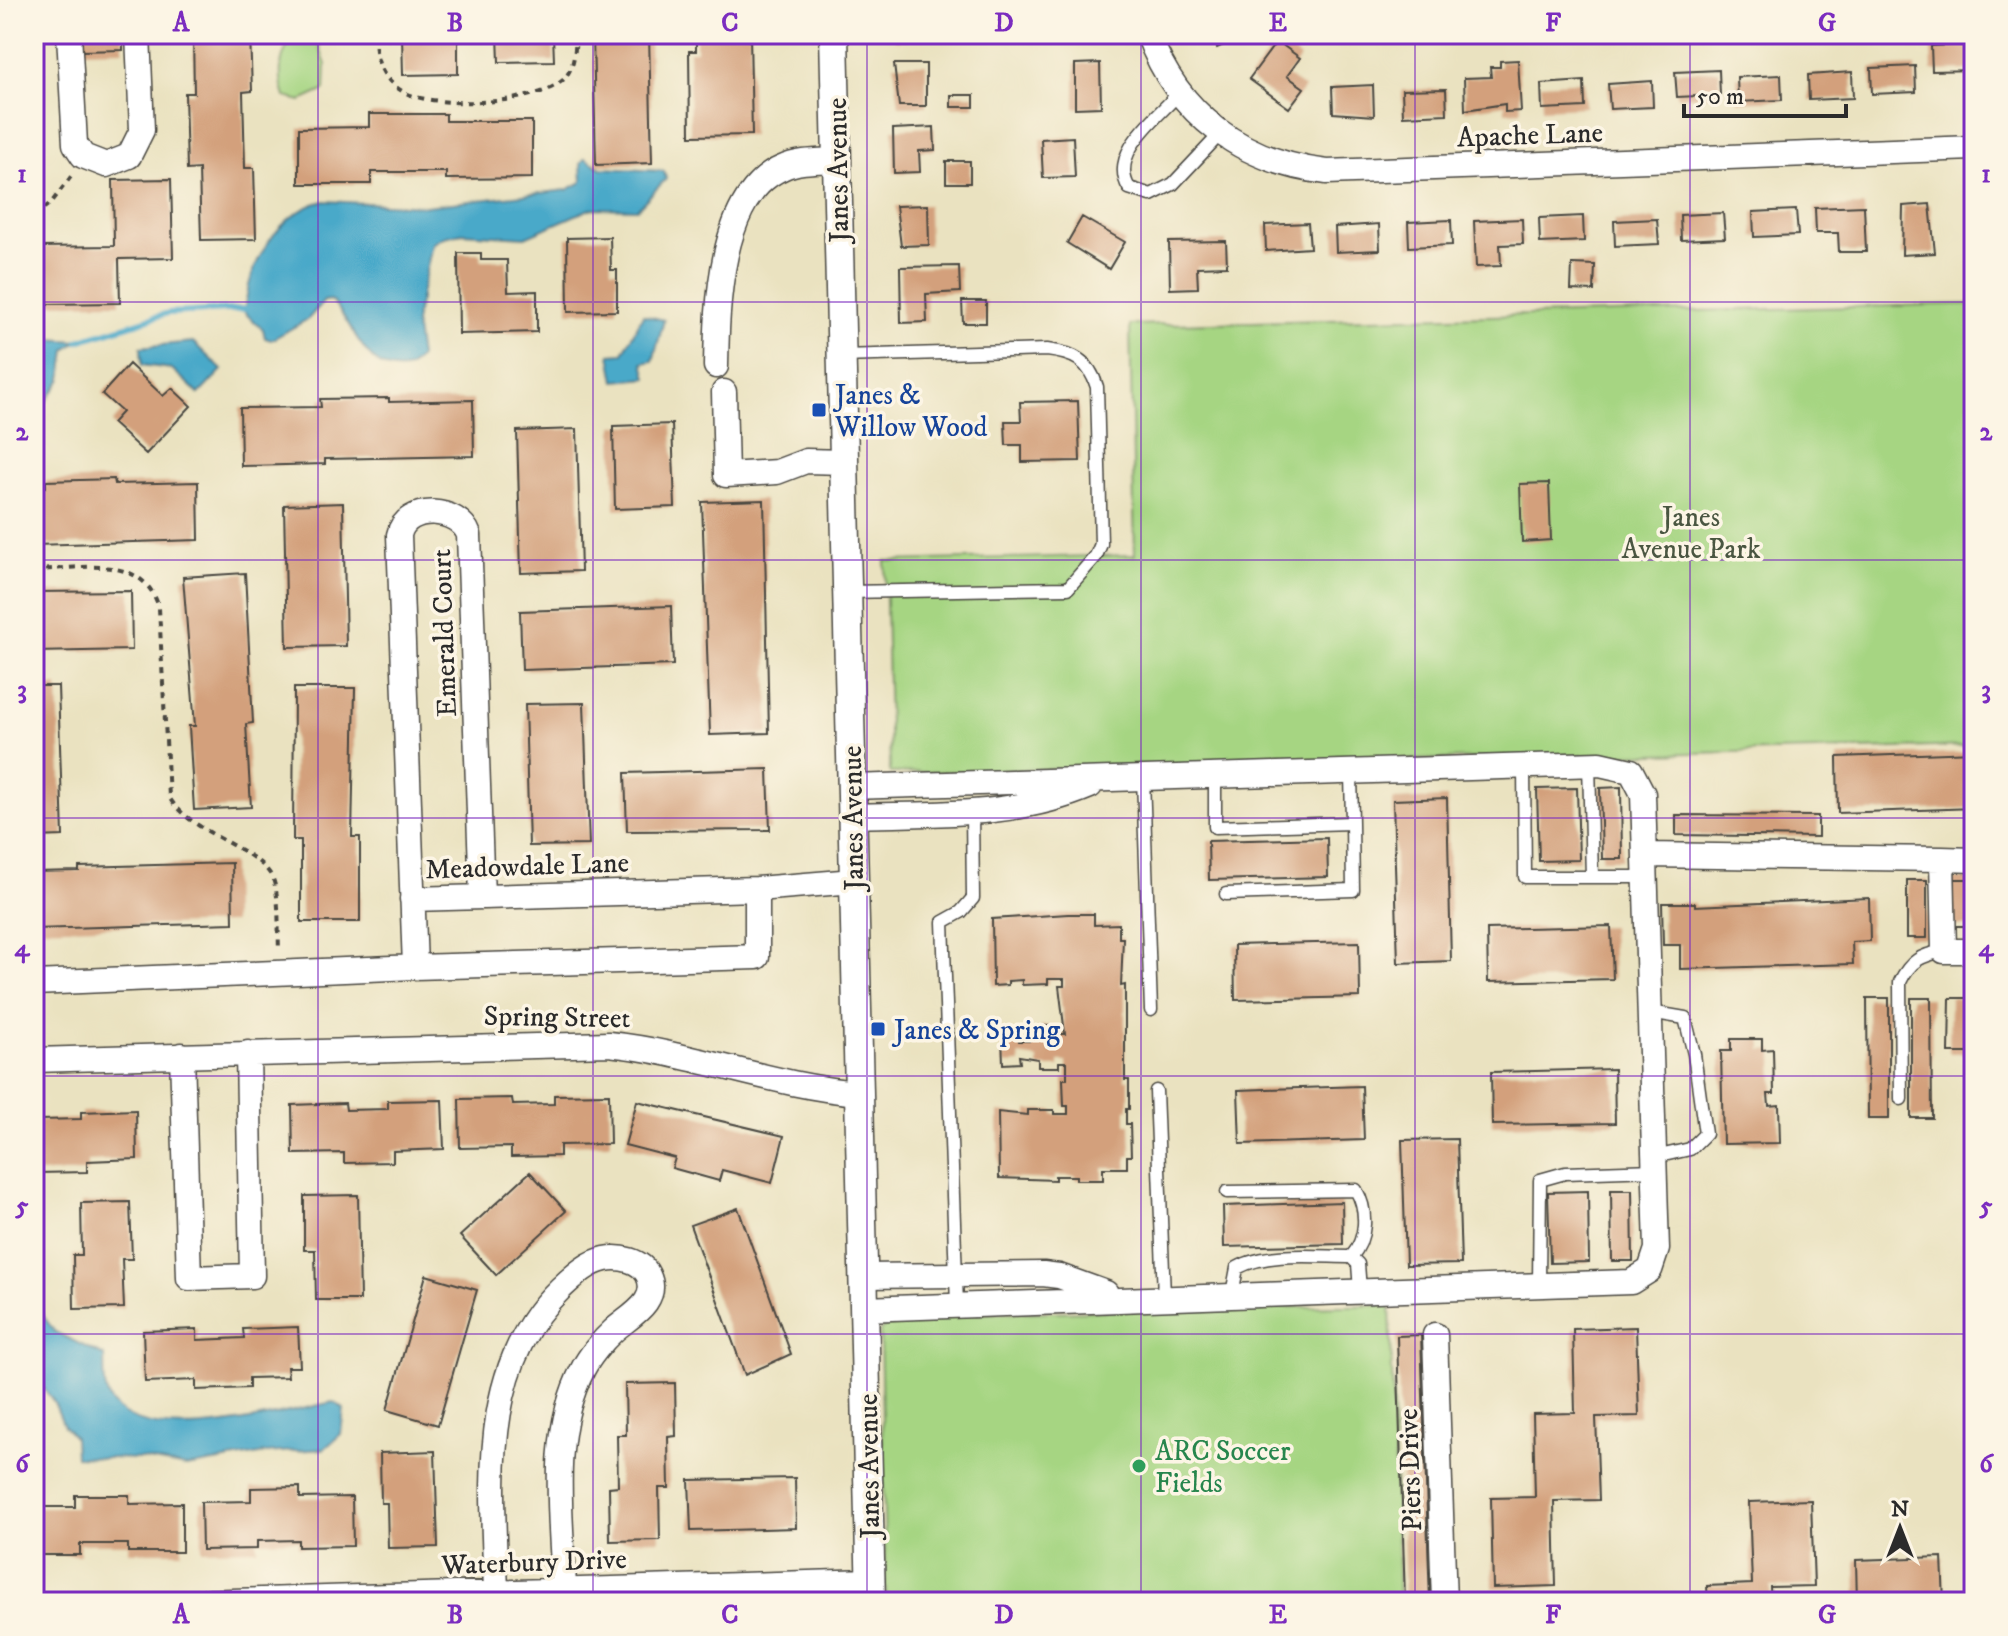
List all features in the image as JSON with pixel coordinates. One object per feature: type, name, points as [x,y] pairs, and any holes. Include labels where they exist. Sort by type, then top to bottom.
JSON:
[{"type":"street","points":[[69,34],[75,144],[83,156],[106,165],[129,156],[142,130],[138,34]]},
{"type":"street","name":"Janes Avenue","points":[[834,34],[870,1592]]},
{"type":"street","name":"Apache Lane","points":[[1148,34],[1184,101],[1222,132],[1275,162],[1327,172],[1974,148]]},
{"type":"street","points":[[716,366],[721,276],[728,247],[750,195],[779,169],[796,163],[837,160]]},
{"type":"street","points":[[724,392],[726,475],[777,472],[806,461],[844,462]]},
{"type":"street","name":"Emerald Court","points":[[412,899],[399,535],[403,523],[416,515],[452,514],[465,524],[469,535],[482,896]]},
{"type":"street","points":[[851,787],[1589,764],[1617,766],[1631,771],[1639,781],[1643,794],[1655,1164],[1656,1260],[1644,1277],[1631,1282],[1124,1297],[864,1309]]},
{"type":"street","points":[[852,816],[972,812],[1055,801],[1104,780]]},
{"type":"street","points":[[1942,859],[1944,951],[1974,951]]},
{"type":"street","points":[[1646,866],[1974,860]]},
{"type":"street","name":"Meadowdale Lane","points":[[415,967],[412,899],[757,889],[854,881]]},
{"type":"street","points":[[34,983],[757,957],[757,889]]},
{"type":"street","name":"Spring Street","points":[[34,1060],[609,1044],[658,1049],[817,1090],[859,1093]]},
{"type":"street","points":[[182,1055],[189,1278],[252,1276],[248,1053]]},
{"type":"street","points":[[496,1592],[494,1432],[498,1402],[521,1342],[553,1296],[596,1261],[616,1257],[636,1263],[648,1275],[647,1301],[612,1332],[584,1367],[569,1399],[560,1436],[564,1590]]},
{"type":"street","points":[[863,1276],[1059,1276],[1085,1288],[1124,1297]]},
{"type":"street","name":"Piers Drive","points":[[1435,1335],[1444,1602]]},
{"type":"street","name":"Waterbury Drive","points":[[200,1602],[564,1590],[870,1592]]},
{"type":"lane","points":[[1179,93],[1124,158],[1123,177],[1129,188],[1151,195],[1173,184],[1222,132]]},
{"type":"lane","points":[[842,356],[1047,350],[1068,353],[1084,361],[1093,372],[1097,387],[1102,529],[1096,556],[1068,588],[847,592]]},
{"type":"lane","points":[[1589,764],[1592,877]]},
{"type":"lane","points":[[1524,767],[1525,877],[1592,877],[1646,866]]},
{"type":"lane","points":[[1226,894],[1353,890],[1351,772]]},
{"type":"lane","points":[[1215,776],[1215,827],[1352,823]]},
{"type":"lane","points":[[1143,778],[1151,1010]]},
{"type":"lane","points":[[957,1305],[943,922],[961,912],[973,898],[972,812]]},
{"type":"lane","points":[[1901,1099],[1900,982],[1908,966],[1923,955],[1944,951]]},
{"type":"lane","points":[[1539,1285],[1537,1190],[1540,1180],[1565,1173],[1655,1164],[1690,1149],[1705,1134],[1685,1018],[1650,1012]]},
{"type":"lane","points":[[1156,1091],[1164,1296]]},
{"type":"lane","points":[[1227,1192],[1356,1190],[1362,1201],[1364,1234],[1351,1257]]},
{"type":"lane","points":[[1232,1294],[1237,1268],[1250,1260],[1351,1257],[1358,1264],[1360,1290]]},
{"type":"path","points":[[376,34],[376,58],[383,75],[408,94],[448,101],[505,99],[549,89],[569,73],[576,34]]},
{"type":"path","points":[[34,215],[61,191],[83,156]]},
{"type":"path","points":[[34,570],[122,568],[150,586],[159,608],[169,797],[187,819],[267,869],[275,884],[281,973]]},
{"type":"green space","points":[[297,34],[315,34],[326,65],[325,90],[301,101],[285,97],[281,80],[283,56]]},
{"type":"green space","name":"Janes Avenue Park","points":[[1974,304],[1974,746],[890,773],[885,561],[1135,555],[1130,325]]},
{"type":"green space","name":"ARC Soccer Fields","points":[[1390,1305],[1399,1602],[886,1602],[880,1331],[899,1315]]},
{"type":"water","points":[[585,158],[601,168],[664,171],[666,179],[637,209],[592,208],[525,237],[462,233],[444,237],[432,244],[415,322],[420,357],[409,368],[394,369],[372,357],[331,300],[324,301],[308,319],[271,340],[265,338],[263,329],[245,313],[258,260],[279,229],[307,207],[324,201],[426,206],[567,190],[582,182],[581,163]]},
{"type":"water","points":[[643,315],[664,320],[653,361],[643,363],[647,378],[615,381],[610,354],[623,353]]},
{"type":"water","points":[[34,338],[78,341],[66,350],[62,379],[34,418]]},
{"type":"water","points":[[193,342],[222,370],[199,394],[172,369],[142,365],[141,347]]},
{"type":"water","points":[[34,1238],[41,1313],[55,1332],[104,1356],[109,1398],[131,1417],[156,1425],[218,1425],[333,1402],[344,1409],[341,1434],[324,1449],[265,1453],[186,1467],[143,1459],[75,1457],[74,1437],[64,1426],[54,1402],[34,1375]]},
{"type":"building","points":[[80,34],[123,34],[123,50],[80,51]]},
{"type":"building","points":[[193,34],[250,34],[252,91],[243,92],[245,168],[254,168],[256,239],[201,240],[199,169],[187,170],[185,93],[194,93]]},
{"type":"building","points":[[402,34],[458,34],[458,74],[403,75]]},
{"type":"building","points":[[498,34],[553,34],[554,61],[499,62]]},
{"type":"building","points":[[593,34],[649,34],[652,163],[596,165]]},
{"type":"building","points":[[696,34],[750,34],[752,135],[690,136],[689,51],[696,51]]},
{"type":"building","points":[[895,34],[925,34],[925,39],[895,40]]},
{"type":"building","points":[[1033,34],[1088,34],[1088,39],[1033,40]]},
{"type":"building","points":[[1211,34],[1248,34],[1217,48]]},
{"type":"building","points":[[1277,41],[1300,58],[1287,76],[1304,88],[1289,108],[1249,79]]},
{"type":"building","points":[[1974,44],[1974,70],[1932,71],[1931,46]]},
{"type":"building","points":[[1518,60],[1521,111],[1505,112],[1505,104],[1465,110],[1464,78],[1491,77],[1490,67],[1500,67],[1500,61]]},
{"type":"building","points":[[1100,63],[1101,107],[1075,108],[1075,64]]},
{"type":"building","points":[[894,64],[926,64],[926,106],[899,106]]},
{"type":"building","points":[[1915,66],[1916,92],[1872,94],[1871,68]]},
{"type":"building","points":[[1719,70],[1720,95],[1677,97],[1675,72]]},
{"type":"building","points":[[1852,72],[1853,98],[1809,100],[1808,75]]},
{"type":"building","points":[[1781,75],[1782,100],[1738,102],[1737,77]]},
{"type":"building","points":[[1584,81],[1585,107],[1542,109],[1541,84]]},
{"type":"building","points":[[1652,81],[1653,107],[1610,109],[1608,84]]},
{"type":"building","points":[[1373,85],[1374,116],[1333,113],[1332,87]]},
{"type":"building","points":[[1446,89],[1447,114],[1403,116],[1402,90]]},
{"type":"building","points":[[951,95],[974,95],[974,107],[951,107]]},
{"type":"building","points":[[369,114],[446,114],[446,121],[532,121],[532,178],[446,179],[446,172],[371,172],[371,184],[299,184],[299,128],[369,127]]},
{"type":"building","points":[[934,127],[935,150],[919,151],[920,172],[894,173],[893,129]]},
{"type":"building","points":[[1073,137],[1075,177],[1043,178],[1041,139]]},
{"type":"building","points":[[946,161],[970,161],[970,183],[946,183]]},
{"type":"building","points":[[171,179],[173,258],[119,259],[120,303],[45,304],[44,292],[34,292],[34,236],[39,236],[39,247],[114,246],[113,180]]},
{"type":"building","points":[[1930,204],[1935,253],[1902,255],[1903,206]]},
{"type":"building","points":[[928,205],[929,245],[901,246],[896,206]]},
{"type":"building","points":[[1864,206],[1866,252],[1839,252],[1838,233],[1816,233],[1815,208]]},
{"type":"building","points":[[1796,210],[1798,235],[1754,237],[1753,212]]},
{"type":"building","points":[[1723,213],[1725,238],[1681,240],[1680,215]]},
{"type":"building","points":[[1583,216],[1584,241],[1540,243],[1539,218]]},
{"type":"building","points":[[1082,217],[1125,242],[1109,269],[1067,243]]},
{"type":"building","points":[[1522,219],[1523,244],[1500,245],[1501,266],[1476,267],[1474,221]]},
{"type":"building","points":[[1657,219],[1659,244],[1615,246],[1614,221]]},
{"type":"building","points":[[1451,220],[1452,245],[1409,247],[1408,222]]},
{"type":"building","points":[[1308,223],[1310,248],[1266,251],[1265,225]]},
{"type":"building","points":[[1379,224],[1380,250],[1336,252],[1335,227]]},
{"type":"building","points":[[610,237],[611,270],[617,270],[617,311],[568,312],[567,238]]},
{"type":"building","points":[[1226,241],[1227,266],[1197,267],[1198,288],[1170,289],[1169,242]]},
{"type":"building","points":[[458,253],[481,253],[481,260],[507,260],[508,292],[537,291],[537,332],[459,334]]},
{"type":"building","points":[[1572,264],[1595,265],[1594,291],[1571,290]]},
{"type":"building","points":[[959,266],[960,292],[926,294],[927,322],[901,323],[900,267]]},
{"type":"building","points":[[962,301],[986,301],[986,323],[963,323]]},
{"type":"building","points":[[129,364],[163,396],[172,388],[191,406],[146,454],[112,423],[122,412],[102,394]]},
{"type":"building","points":[[389,398],[389,402],[473,400],[474,456],[325,459],[325,464],[241,466],[240,408],[321,407],[320,399]]},
{"type":"building","points":[[1078,401],[1080,461],[1022,462],[1022,445],[1006,445],[1005,421],[1021,421],[1020,402]]},
{"type":"building","points":[[672,424],[675,507],[615,509],[613,426]]},
{"type":"building","points":[[577,429],[581,571],[521,573],[517,431]]},
{"type":"building","points":[[114,479],[115,484],[198,482],[199,540],[34,545],[34,488],[46,487],[46,481]]},
{"type":"building","points":[[1549,483],[1551,540],[1522,542],[1520,484]]},
{"type":"building","points":[[764,500],[769,733],[710,735],[702,502]]},
{"type":"building","points":[[343,503],[346,646],[287,647],[284,505]]},
{"type":"building","points":[[245,573],[253,723],[246,724],[251,807],[194,810],[189,726],[195,726],[183,577]]},
{"type":"building","points":[[131,591],[132,650],[34,652],[34,592]]},
{"type":"building","points":[[671,606],[673,665],[522,670],[520,611]]},
{"type":"building","points":[[34,686],[58,686],[63,836],[34,837]]},
{"type":"building","points":[[294,688],[355,688],[352,837],[360,837],[360,922],[301,922],[301,840],[293,840]]},
{"type":"building","points":[[584,703],[589,845],[529,846],[525,704]]},
{"type":"building","points":[[1974,752],[1974,808],[1838,813],[1837,757]]},
{"type":"building","points":[[768,769],[770,830],[627,831],[625,773]]},
{"type":"building","points":[[1621,787],[1622,859],[1602,859],[1600,788]]},
{"type":"building","points":[[1577,788],[1579,860],[1539,861],[1537,789]]},
{"type":"building","points":[[1447,798],[1451,961],[1398,963],[1393,800]]},
{"type":"building","points":[[1676,815],[1818,816],[1818,837],[1676,835]]},
{"type":"building","points":[[1327,838],[1328,877],[1209,880],[1208,841]]},
{"type":"building","points":[[232,863],[233,923],[34,929],[34,872],[79,871],[79,867]]},
{"type":"building","points":[[1950,879],[1974,879],[1974,926],[1950,926]]},
{"type":"building","points":[[1907,880],[1927,880],[1927,938],[1907,938]]},
{"type":"building","points":[[1869,898],[1870,941],[1852,942],[1853,964],[1680,969],[1680,945],[1663,945],[1662,903],[1695,903],[1695,906]]},
{"type":"building","points":[[1094,914],[1094,925],[1119,924],[1119,938],[1123,938],[1121,986],[1125,985],[1125,1080],[1129,1080],[1126,1124],[1130,1124],[1131,1156],[1127,1156],[1127,1168],[1103,1168],[1103,1180],[1076,1180],[1076,1176],[1055,1176],[1055,1180],[999,1178],[998,1112],[1028,1115],[1028,1110],[1054,1110],[1054,1114],[1068,1114],[1068,1106],[1064,1106],[1063,1079],[1067,1079],[1067,1062],[1059,1062],[1059,1067],[1038,1067],[1038,1059],[1019,1056],[1020,1063],[1003,1064],[1002,1036],[1018,1035],[1019,1041],[1029,1041],[1029,1036],[1037,1036],[1041,1026],[1053,1026],[1057,1034],[1065,1034],[1059,986],[1064,986],[1064,979],[1048,979],[1048,984],[1022,985],[1022,980],[1008,981],[1008,985],[993,986],[992,919]]},
{"type":"building","points":[[1611,926],[1613,979],[1488,982],[1487,929]]},
{"type":"building","points":[[1359,942],[1360,997],[1235,1000],[1234,945]]},
{"type":"building","points":[[1867,998],[1889,998],[1889,1119],[1868,1119]]},
{"type":"building","points":[[1911,998],[1931,998],[1932,1118],[1911,1118]]},
{"type":"building","points":[[1950,998],[1974,998],[1974,1053],[1949,1053]]},
{"type":"building","points":[[1731,1039],[1762,1039],[1762,1050],[1773,1049],[1774,1094],[1768,1094],[1769,1106],[1779,1105],[1780,1143],[1723,1144],[1721,1051],[1731,1051]]},
{"type":"building","points":[[1614,1069],[1615,1123],[1492,1125],[1491,1072]]},
{"type":"building","points":[[1362,1086],[1364,1140],[1240,1144],[1238,1090]]},
{"type":"building","points":[[609,1094],[610,1144],[560,1145],[560,1156],[511,1157],[511,1147],[460,1148],[459,1099],[512,1098],[513,1105],[554,1104],[554,1095]]},
{"type":"building","points":[[442,1100],[444,1149],[393,1151],[393,1162],[344,1163],[344,1153],[293,1154],[292,1105],[345,1103],[346,1110],[388,1109],[388,1101]]},
{"type":"building","points":[[637,1101],[784,1136],[772,1183],[722,1170],[719,1181],[672,1168],[675,1158],[625,1145]]},
{"type":"building","points":[[136,1110],[137,1159],[87,1161],[87,1172],[37,1173],[34,1113],[39,1113],[39,1120],[81,1119],[81,1112]]},
{"type":"building","points":[[1457,1139],[1461,1264],[1406,1265],[1402,1140]]},
{"type":"building","points":[[530,1172],[566,1211],[496,1275],[460,1236]]},
{"type":"building","points":[[1611,1190],[1632,1190],[1633,1261],[1612,1261]]},
{"type":"building","points":[[1588,1191],[1589,1262],[1550,1263],[1548,1192]]},
{"type":"building","points":[[358,1195],[360,1300],[316,1300],[315,1250],[304,1250],[304,1196]]},
{"type":"building","points":[[130,1202],[132,1259],[122,1259],[124,1308],[74,1309],[73,1255],[82,1255],[81,1203]]},
{"type":"building","points":[[1342,1202],[1343,1244],[1224,1247],[1223,1206]]},
{"type":"building","points":[[738,1208],[791,1354],[745,1375],[690,1225]]},
{"type":"building","points":[[426,1275],[477,1290],[438,1425],[387,1410]]},
{"type":"building","points":[[298,1327],[300,1367],[287,1367],[288,1377],[249,1378],[249,1388],[196,1390],[196,1380],[145,1382],[143,1331],[197,1329],[197,1340],[244,1338],[243,1329]]},
{"type":"building","points":[[1636,1327],[1639,1416],[1596,1417],[1599,1500],[1554,1501],[1556,1586],[1493,1588],[1491,1498],[1535,1497],[1533,1414],[1575,1413],[1573,1329]]},
{"type":"building","points":[[1421,1335],[1430,1602],[1405,1602],[1397,1336]]},
{"type":"building","points":[[675,1383],[676,1436],[668,1437],[669,1488],[659,1488],[660,1540],[610,1541],[609,1487],[618,1486],[617,1435],[626,1435],[625,1384]]},
{"type":"building","points":[[435,1451],[438,1547],[388,1548],[387,1503],[381,1503],[380,1453]]},
{"type":"building","points":[[795,1478],[796,1528],[691,1531],[689,1480]]},
{"type":"building","points":[[300,1487],[300,1498],[352,1497],[353,1546],[298,1547],[298,1540],[257,1541],[257,1549],[202,1550],[201,1502],[251,1501],[251,1488]]},
{"type":"building","points":[[75,1495],[129,1495],[129,1504],[182,1503],[182,1552],[128,1552],[128,1544],[80,1544],[80,1555],[34,1555],[34,1507],[75,1507]]},
{"type":"building","points":[[1811,1500],[1814,1586],[1770,1587],[1771,1602],[1708,1602],[1707,1586],[1752,1584],[1749,1502]]},
{"type":"building","points":[[1942,1557],[1944,1602],[1857,1602],[1856,1560]]},
{"type":"waterway","points":[[78,341],[168,313],[246,309]]},
{"type":"place","name":"Janes & Willow Wood","points":[[819,410]]},
{"type":"place","name":"Janes & Spring","points":[[878,1029]]},
{"type":"place","name":"ARC Soccer Fields","points":[[1139,1466]]}]
